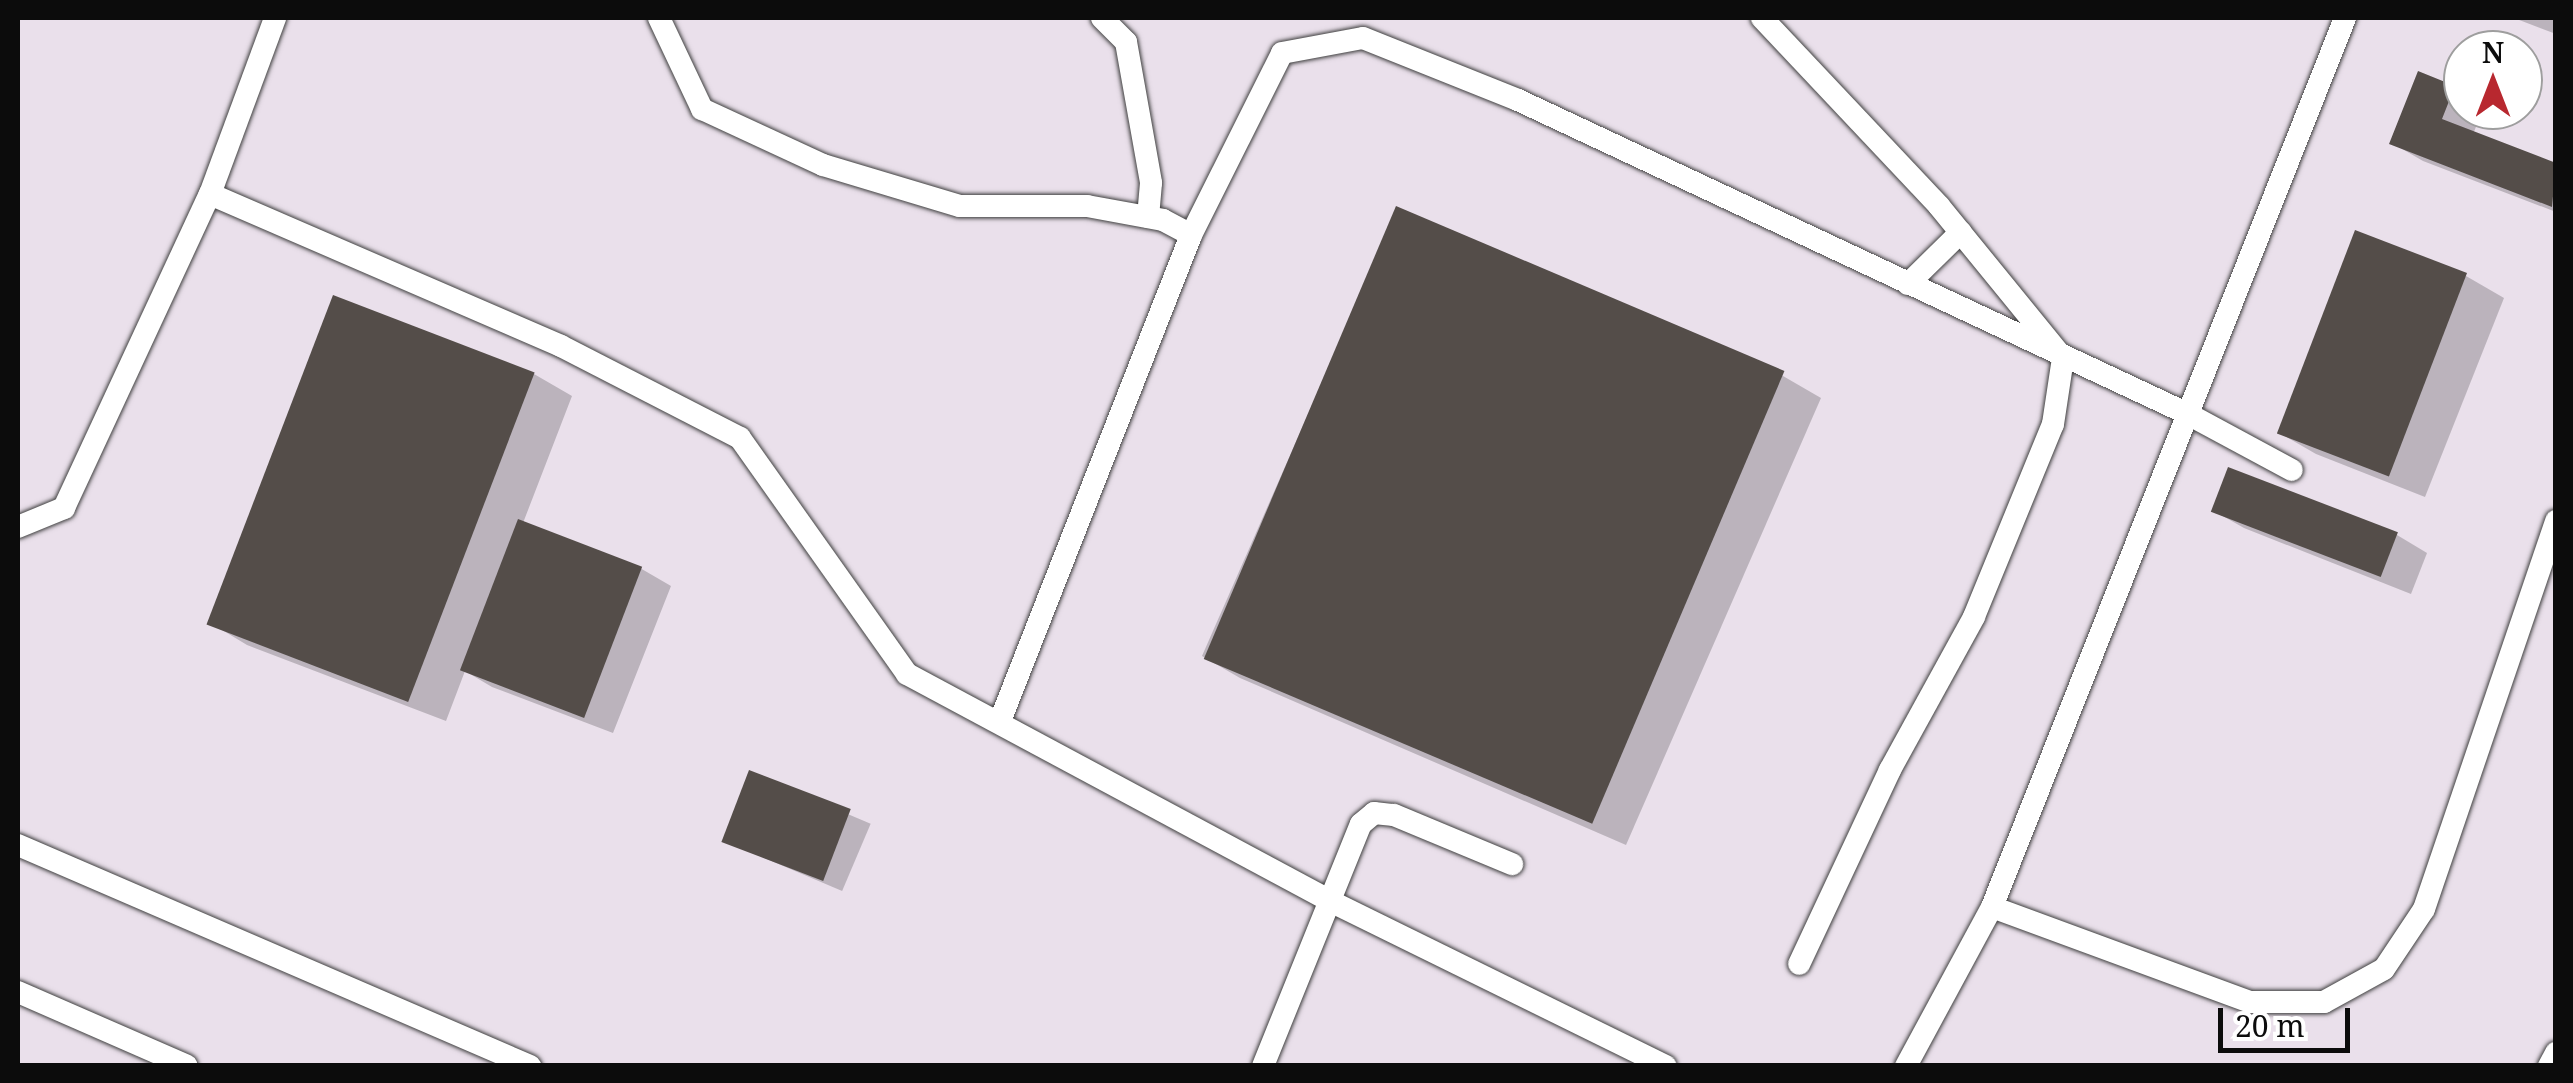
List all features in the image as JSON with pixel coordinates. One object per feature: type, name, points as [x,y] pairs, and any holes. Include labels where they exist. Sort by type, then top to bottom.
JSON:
[{"type":"lane","points":[[18,528],[64,508],[210,194],[275,18]]},
{"type":"lane","points":[[660,18],[702,108],[823,166],[960,206],[1088,206],[1148,217],[1192,235]]},
{"type":"lane","points":[[1102,18],[1126,42],[1151,183],[1148,217]]},
{"type":"lane","points":[[1762,18],[1961,232],[2064,358],[2054,424],[1974,617],[1890,770],[1799,964]]},
{"type":"lane","points":[[1906,1066],[1992,908],[2345,18]]},
{"type":"lane","points":[[1000,721],[1192,235],[1282,53],[1363,38],[1518,100],[2186,414],[2292,470]]},
{"type":"lane","points":[[210,194],[560,346],[740,438],[908,674],[1330,901],[1666,1066]]},
{"type":"lane","points":[[1908,284],[1961,232]]},
{"type":"lane","points":[[1992,908],[2250,1002],[2324,1002],[2384,969],[2424,909],[2556,522]]},
{"type":"lane","points":[[1263,1066],[1362,824],[1374,813],[1394,816],[1512,864]]},
{"type":"lane","points":[[18,846],[530,1066]]},
{"type":"lane","points":[[18,992],[187,1066]]},
{"type":"lane","points":[[2549,1066],[2556,1053]]},
{"type":"shaded area","points":[[18,18],[2555,18],[2555,1065],[18,1065]]},
{"type":"building","points":[[2418,71],[2443,81],[2443,130],[2470,130],[2556,163],[2552,207],[2389,144]]},
{"type":"building","points":[[1396,206],[1784,371],[1592,824],[1204,659]]},
{"type":"building","points":[[2355,230],[2467,273],[2389,477],[2277,434]]},
{"type":"building","points":[[333,295],[535,372],[408,702],[206,625]]},
{"type":"building","points":[[2228,467],[2398,532],[2381,577],[2211,512]]},
{"type":"building","points":[[518,519],[642,567],[584,718],[460,670]]},
{"type":"building","points":[[749,770],[851,809],[823,881],[721,842]]}]
